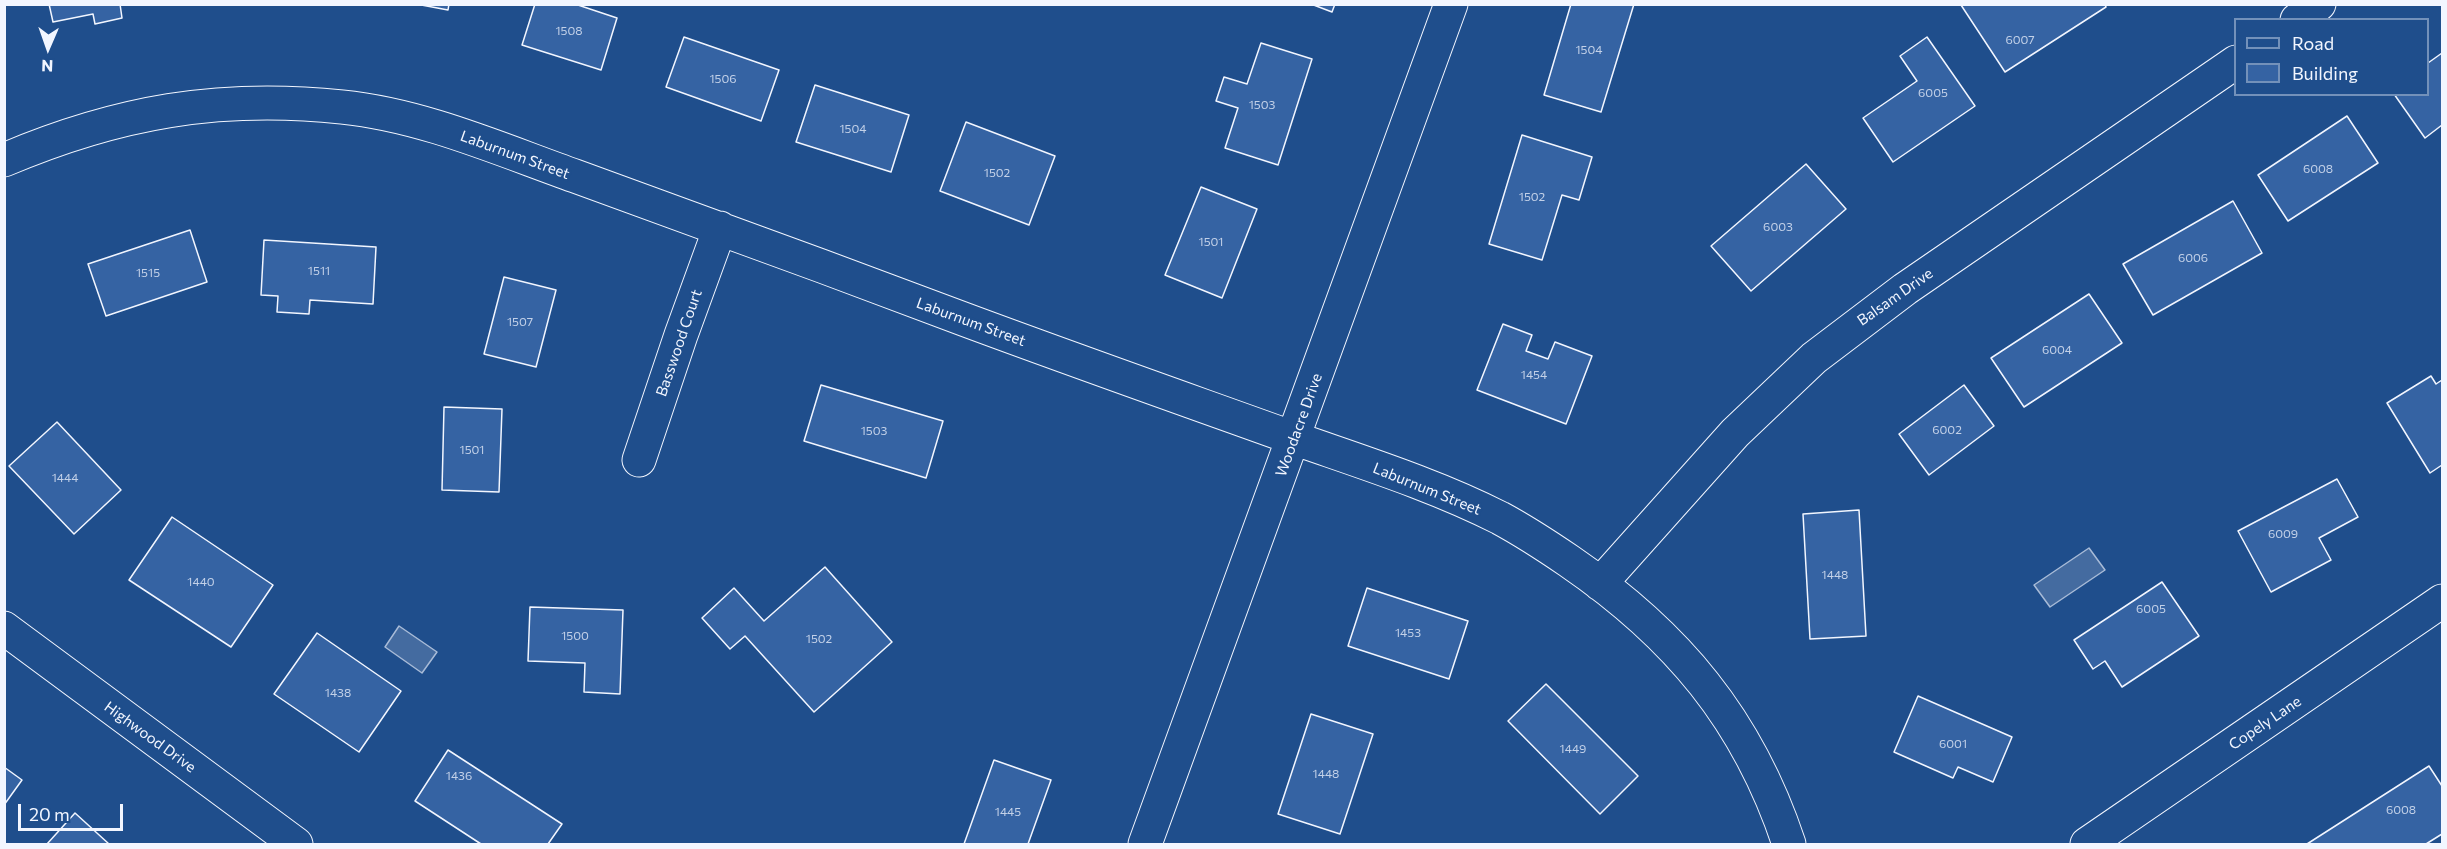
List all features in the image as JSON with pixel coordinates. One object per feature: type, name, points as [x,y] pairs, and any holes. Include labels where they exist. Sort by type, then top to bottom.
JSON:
[{"type":"street","name":"Woodacre Drive","points":[[1145,844],[1451,4]]},
{"type":"street","points":[[2300,18],[2319,4]]},
{"type":"street","name":"Balsam Drive","points":[[1600,584],[1735,433],[1814,358],[1905,289],[2234,63]]},
{"type":"street","name":"Laburnum Street","points":[[4,160],[72,133],[149,113],[210,104],[266,102],[348,107],[419,121],[720,228],[1057,354],[1423,485],[1503,520],[1600,584],[1670,643],[1726,711],[1749,748],[1789,844]]},
{"type":"street","name":"Basswood Court","points":[[639,460],[677,345],[720,228]]},
{"type":"street","name":"Copely Lane","points":[[2087,844],[2442,601]]},
{"type":"street","name":"Highwood Drive","points":[[4,628],[296,844]]},
{"type":"water","points":[[2089,548],[2105,570],[2050,607],[2034,585]]},
{"type":"water","points":[[399,626],[437,652],[422,673],[385,647]]},
{"type":"building","points":[[49,4],[120,4],[122,18],[95,24],[93,14],[53,22]]},
{"type":"building","points":[[416,4],[449,4],[448,10]]},
{"type":"building","points":[[535,4],[575,4],[617,18],[601,70],[522,45]]},
{"type":"building","points":[[1311,4],[1335,4],[1332,12]]},
{"type":"building","points":[[1571,4],[1634,4],[1601,112],[1544,95]]},
{"type":"building","points":[[2105,4],[2106,7],[2005,72],[1961,5]]},
{"type":"building","points":[[684,37],[779,70],[761,121],[666,87]]},
{"type":"building","points":[[1927,37],[1975,106],[1893,162],[1863,118],[1917,81],[1900,56]]},
{"type":"building","points":[[1261,43],[1312,59],[1278,165],[1225,148],[1238,108],[1216,101],[1224,77],[1247,84]]},
{"type":"building","points":[[2442,53],[2442,125],[2425,138],[2395,96],[2429,96],[2429,62]]},
{"type":"building","points":[[815,85],[909,115],[891,172],[796,142]]},
{"type":"building","points":[[2347,116],[2378,163],[2288,221],[2258,175]]},
{"type":"building","points":[[966,122],[1055,156],[1029,225],[940,191]]},
{"type":"building","points":[[1522,135],[1592,157],[1579,200],[1562,195],[1542,260],[1489,244]]},
{"type":"building","points":[[1806,164],[1846,209],[1751,291],[1711,246]]},
{"type":"building","points":[[1201,187],[1257,209],[1222,298],[1165,275]]},
{"type":"building","points":[[2233,201],[2262,253],[2153,315],[2123,264]]},
{"type":"building","points":[[190,230],[207,282],[106,316],[88,264]]},
{"type":"building","points":[[264,240],[376,247],[373,304],[310,300],[309,314],[277,312],[278,296],[261,295]]},
{"type":"building","points":[[504,277],[556,290],[536,367],[484,354]]},
{"type":"building","points":[[2089,294],[2122,343],[2024,407],[1991,358]]},
{"type":"building","points":[[1503,324],[1532,335],[1526,351],[1548,359],[1555,342],[1592,356],[1566,424],[1477,390]]},
{"type":"building","points":[[2431,376],[2436,384],[2442,380],[2442,465],[2430,473],[2387,403]]},
{"type":"building","points":[[821,385],[943,421],[926,478],[804,441]]},
{"type":"building","points":[[1964,385],[1994,426],[1929,475],[1899,434]]},
{"type":"building","points":[[444,407],[502,409],[499,492],[442,490]]},
{"type":"building","points":[[57,422],[121,490],[74,534],[9,466]]},
{"type":"building","points":[[2337,479],[2358,517],[2319,538],[2331,560],[2271,592],[2238,531]]},
{"type":"building","points":[[1859,510],[1866,636],[1810,639],[1803,514]]},
{"type":"building","points":[[172,517],[273,585],[231,647],[129,580]]},
{"type":"building","points":[[825,567],[892,642],[814,712],[745,636],[730,649],[702,618],[734,588],[764,621]]},
{"type":"building","points":[[2162,582],[2199,636],[2122,687],[2105,661],[2093,669],[2074,640]]},
{"type":"building","points":[[1367,588],[1468,621],[1449,679],[1348,646]]},
{"type":"building","points":[[530,607],[623,610],[620,694],[584,692],[585,663],[528,661]]},
{"type":"building","points":[[317,633],[401,691],[359,752],[274,694]]},
{"type":"building","points":[[1546,684],[1638,776],[1600,814],[1508,721]]},
{"type":"building","points":[[1918,696],[2012,737],[1993,782],[1958,767],[1953,778],[1894,752]]},
{"type":"building","points":[[1311,714],[1373,734],[1340,834],[1278,814]]},
{"type":"building","points":[[448,750],[562,824],[548,844],[481,844],[415,801]]},
{"type":"building","points":[[994,760],[1051,780],[1028,844],[964,844]]},
{"type":"building","points":[[2429,766],[2442,786],[2442,834],[2426,844],[2307,844]]},
{"type":"building","points":[[4,767],[22,780],[4,805]]},
{"type":"building","points":[[75,813],[109,844],[47,844]]}]
